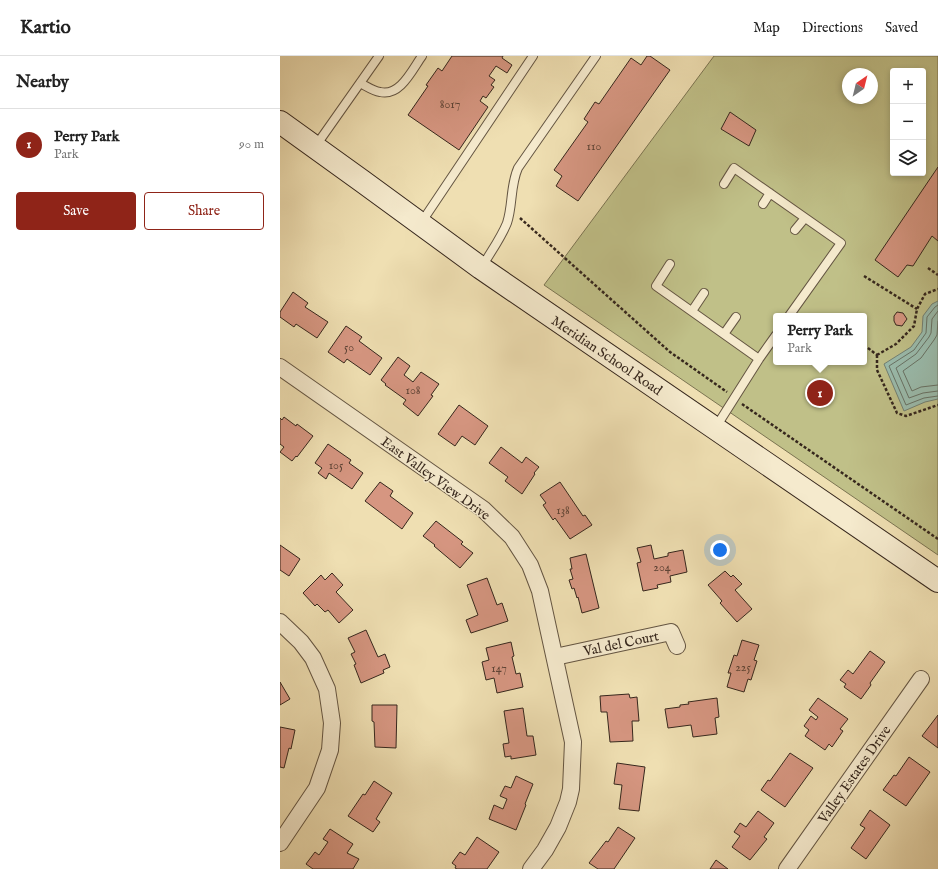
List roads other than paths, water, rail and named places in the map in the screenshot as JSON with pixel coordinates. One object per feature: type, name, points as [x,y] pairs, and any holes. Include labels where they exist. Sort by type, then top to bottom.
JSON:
[{"type":"main road","name":"Meridian School Road","points":[[280,122],[362,180],[481,268],[938,581]]},
{"type":"street","name":"East Valley View Drive","points":[[280,367],[483,509],[512,537],[530,565],[540,591],[573,742],[571,789],[568,802],[558,827],[545,850],[531,869]]},
{"type":"street","points":[[280,622],[301,642],[313,658],[327,689],[332,723],[330,750],[317,788],[280,842]]},
{"type":"street","name":"Val del Court","points":[[555,657],[671,632],[676,646]]},
{"type":"street","name":"Valley Estates Drive","points":[[786,869],[921,679]]},
{"type":"lane","points":[[315,148],[379,56]]},
{"type":"lane","points":[[360,83],[380,93],[396,90],[422,56]]},
{"type":"lane","points":[[421,224],[533,56]]},
{"type":"lane","points":[[481,268],[507,223],[514,176],[518,168],[596,56]]},
{"type":"lane","points":[[724,184],[734,168],[841,243],[792,313]]},
{"type":"lane","points":[[763,204],[770,193]]},
{"type":"lane","points":[[795,230],[805,218]]},
{"type":"lane","points":[[670,264],[656,286],[759,359]]},
{"type":"lane","points":[[692,311],[704,293]]},
{"type":"lane","points":[[724,334],[736,317]]},
{"type":"lane","points":[[715,429],[773,339]]},
{"type":"water","points":[[938,301],[938,399],[925,402],[904,411],[884,364],[911,347],[922,332],[923,316],[932,304]]},
{"type":"place","name":"Perry Park","points":[[820,393]]}]
